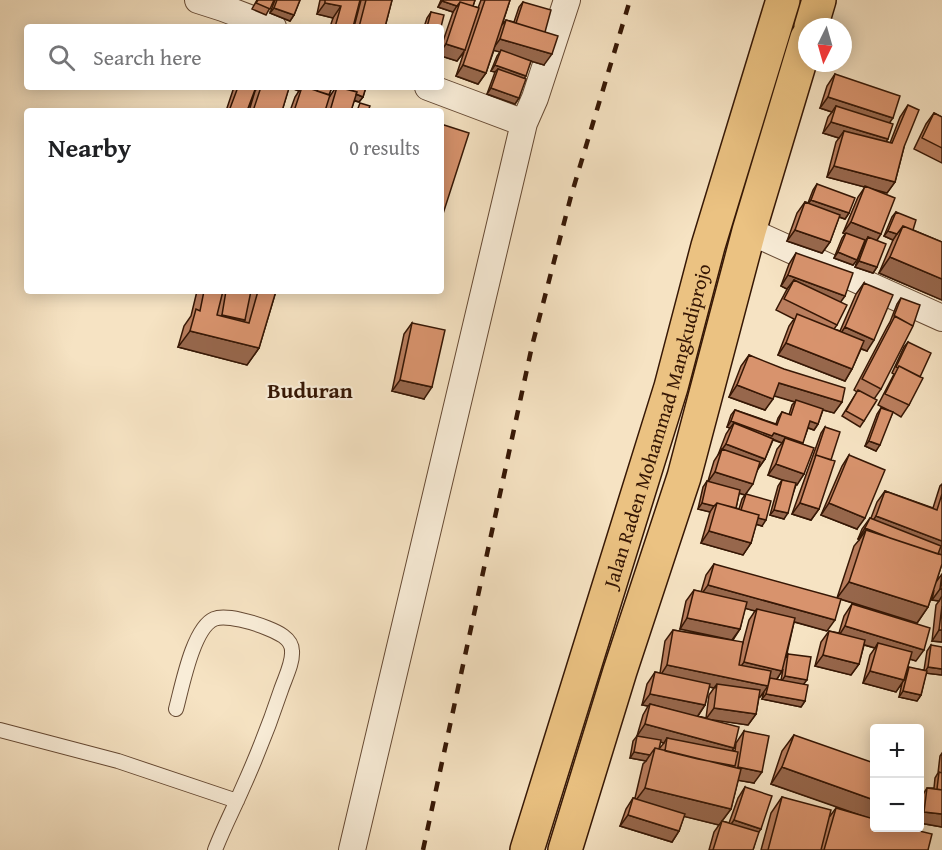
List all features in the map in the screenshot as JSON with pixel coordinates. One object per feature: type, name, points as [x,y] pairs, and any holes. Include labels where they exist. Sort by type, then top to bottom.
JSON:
[{"type":"highway","name":"Jalan Raden Mohammad Mangkudiprojo","points":[[527,850],[671,387],[708,246],[783,0]]},
{"type":"highway","points":[[813,18],[819,0]]},
{"type":"highway","name":"Jalan Raden Mohammad Mangkudiprojo","points":[[565,850],[620,671],[684,477],[749,231],[798,68]]},
{"type":"highway","points":[[671,387],[678,400],[687,405],[702,403],[706,395]]},
{"type":"highway","points":[[648,463],[658,461],[671,463],[681,471],[684,477]]},
{"type":"street","points":[[198,0],[265,24]]},
{"type":"street","points":[[352,850],[524,123],[535,98],[567,0]]},
{"type":"street","points":[[436,90],[524,123]]},
{"type":"street","points":[[749,231],[942,318]]},
{"type":"lane","points":[[176,709],[198,637],[204,625],[215,618],[256,623],[280,634],[291,643],[292,659],[276,707],[215,850]]},
{"type":"lane","points":[[0,730],[118,761],[237,801]]},
{"type":"building","points":[[258,0],[274,0],[270,9],[256,3]]},
{"type":"building","points":[[277,0],[300,0],[294,15],[274,8]]},
{"type":"building","points":[[325,0],[360,0],[354,24],[336,24],[341,6],[325,3]]},
{"type":"building","points":[[366,0],[392,0],[386,24],[360,24]]},
{"type":"building","points":[[443,0],[475,0],[473,6],[460,2],[457,6]]},
{"type":"building","points":[[485,0],[510,0],[486,73],[463,65]]},
{"type":"building","points":[[460,2],[479,8],[465,50],[446,44]]},
{"type":"building","points":[[523,2],[551,10],[545,32],[516,23]]},
{"type":"building","points":[[431,12],[444,15],[442,24],[428,24]]},
{"type":"building","points":[[506,20],[558,36],[552,54],[500,39]]},
{"type":"building","points":[[501,50],[531,61],[526,76],[495,65]]},
{"type":"building","points":[[498,69],[526,79],[519,98],[491,88]]},
{"type":"building","points":[[835,74],[900,96],[893,118],[828,97]]},
{"type":"building","points":[[237,90],[255,90],[248,108],[230,108]]},
{"type":"building","points":[[260,90],[288,90],[283,108],[254,108]]},
{"type":"building","points":[[301,90],[314,90],[330,95],[326,108],[295,108]]},
{"type":"building","points":[[318,90],[331,90],[329,95]]},
{"type":"building","points":[[336,90],[357,92],[352,108],[331,108]]},
{"type":"building","points":[[350,90],[365,90],[363,97],[356,94],[357,92]]},
{"type":"building","points":[[360,103],[370,106],[369,108],[358,108]]},
{"type":"building","points":[[908,105],[919,110],[904,147],[895,182],[834,166],[844,131],[892,143]]},
{"type":"building","points":[[836,106],[893,124],[888,139],[831,122]]},
{"type":"building","points":[[934,113],[942,117],[942,148],[922,138]]},
{"type":"building","points":[[444,125],[469,133],[444,211]]},
{"type":"building","points":[[817,184],[855,198],[849,213],[811,200]]},
{"type":"building","points":[[865,186],[895,198],[881,234],[851,222]]},
{"type":"building","points":[[805,202],[840,215],[830,242],[795,230]]},
{"type":"building","points":[[896,212],[916,220],[913,230],[903,226],[897,234],[888,231]]},
{"type":"building","points":[[903,226],[942,242],[942,279],[890,257]]},
{"type":"building","points":[[846,233],[865,240],[857,260],[838,252]]},
{"type":"building","points":[[868,237],[886,244],[877,267],[859,261]]},
{"type":"building","points":[[796,253],[853,273],[845,296],[788,275]]},
{"type":"building","points":[[794,280],[847,305],[837,325],[784,299]]},
{"type":"building","points":[[864,283],[893,295],[874,340],[845,327]]},
{"type":"building","points":[[203,294],[222,294],[217,315],[249,323],[257,294],[275,294],[259,348],[190,331],[196,309],[200,311]]},
{"type":"building","points":[[226,294],[250,294],[245,320],[222,315]]},
{"type":"building","points":[[901,298],[920,305],[913,326],[894,316]]},
{"type":"building","points":[[797,314],[864,341],[852,369],[786,343]]},
{"type":"building","points":[[895,316],[913,326],[881,389],[862,379]]},
{"type":"building","points":[[412,323],[445,330],[432,387],[400,380]]},
{"type":"building","points":[[908,342],[931,353],[920,377],[899,366],[896,367]]},
{"type":"building","points":[[749,355],[784,369],[845,388],[842,402],[779,383],[773,399],[737,385]]},
{"type":"building","points":[[899,366],[923,378],[909,405],[885,394]]},
{"type":"building","points":[[858,390],[877,400],[864,421],[846,411]]},
{"type":"building","points":[[796,400],[823,409],[818,424],[810,421],[803,443],[774,433],[772,436],[731,421],[735,410],[777,425],[782,412],[791,415]]},
{"type":"building","points":[[881,408],[893,412],[880,445],[869,441]]},
{"type":"building","points":[[734,423],[773,439],[765,459],[726,444]]},
{"type":"building","points":[[825,427],[840,432],[831,460],[816,455],[815,457]]},
{"type":"building","points":[[785,438],[814,448],[804,474],[776,464]]},
{"type":"building","points":[[722,449],[760,462],[753,484],[715,472]]},
{"type":"building","points":[[816,455],[835,461],[819,509],[800,503]]},
{"type":"building","points":[[849,455],[885,470],[865,518],[829,503]]},
{"type":"building","points":[[782,480],[796,483],[788,513],[774,510]]},
{"type":"building","points":[[707,481],[740,490],[736,508],[717,503],[714,506],[702,503]]},
{"type":"building","points":[[885,491],[937,510],[942,494],[942,541],[876,516]]},
{"type":"building","points":[[746,494],[771,501],[766,520],[758,518],[759,515],[741,510]]},
{"type":"building","points":[[717,503],[759,515],[751,543],[709,531]]},
{"type":"building","points":[[870,518],[941,546],[938,554],[865,528]]},
{"type":"building","points":[[866,530],[942,555],[942,564],[928,607],[849,582]]},
{"type":"building","points":[[714,564],[841,599],[835,620],[708,585]]},
{"type":"building","points":[[694,590],[747,602],[740,629],[687,618]]},
{"type":"building","points":[[852,604],[930,628],[924,650],[845,626]]},
{"type":"building","points":[[942,606],[942,630],[939,630]]},
{"type":"building","points":[[757,609],[795,618],[782,671],[744,662]]},
{"type":"building","points":[[673,630],[743,642],[739,665],[771,671],[768,686],[667,665]]},
{"type":"building","points":[[829,631],[865,640],[859,664],[823,655]]},
{"type":"building","points":[[878,643],[912,652],[904,680],[870,671]]},
{"type":"building","points":[[931,645],[942,647],[942,669],[928,667]]},
{"type":"building","points":[[788,654],[811,657],[807,680],[785,676]]},
{"type":"building","points":[[909,667],[927,671],[921,695],[903,691]]},
{"type":"building","points":[[655,672],[710,684],[705,705],[650,694]]},
{"type":"building","points":[[770,678],[808,685],[805,701],[766,694]]},
{"type":"building","points":[[717,684],[760,690],[756,714],[714,708]]},
{"type":"building","points":[[650,704],[739,727],[734,748],[645,724]]},
{"type":"building","points":[[744,731],[769,736],[762,772],[738,767]]},
{"type":"building","points":[[794,735],[870,762],[870,799],[782,767]]},
{"type":"building","points":[[637,736],[661,740],[659,749],[655,748],[650,755],[634,752]]},
{"type":"building","points":[[667,738],[738,752],[735,766],[665,751]]},
{"type":"building","points":[[655,748],[741,769],[731,809],[645,788]]},
{"type":"building","points":[[939,772],[942,773],[942,790],[937,789]]},
{"type":"building","points":[[745,787],[772,796],[761,829],[734,820]]},
{"type":"building","points":[[927,788],[942,790],[942,814],[924,812]]},
{"type":"building","points":[[782,797],[831,810],[821,850],[768,850]]},
{"type":"building","points":[[633,798],[685,814],[679,831],[628,815]]},
{"type":"building","points":[[836,808],[870,818],[870,832],[932,834],[928,850],[824,850]]},
{"type":"building","points":[[722,821],[759,832],[753,850],[713,850]]},
{"type":"railway","points":[[423,850],[532,346],[571,196],[630,0]]},
{"type":"district","name":"Buduran","points":[[310,390]]}]
